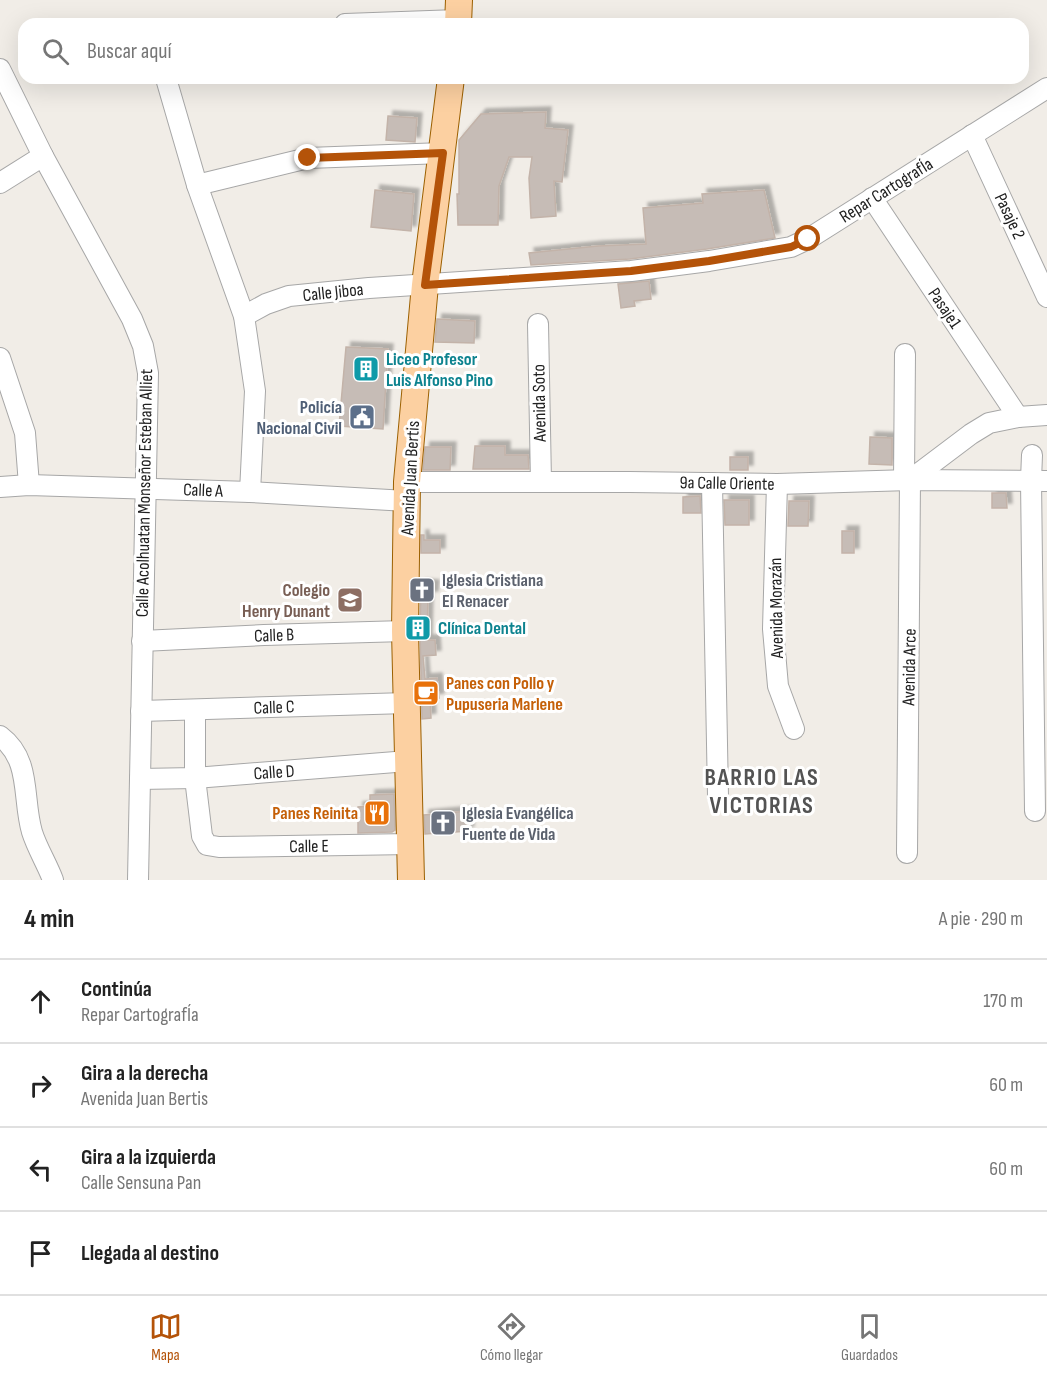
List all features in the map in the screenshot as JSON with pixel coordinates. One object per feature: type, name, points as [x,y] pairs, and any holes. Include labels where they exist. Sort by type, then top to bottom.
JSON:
[{"type":"main road","name":"Avenida Juan Bertis","points":[[411,880],[405,631],[407,492],[425,285],[450,84]]},
{"type":"street","points":[[420,18],[458,15]]},
{"type":"street","name":"Calle Acolhuatan Monseñor Esteban Alliet","points":[[0,69],[43,156],[132,320],[143,346],[148,373],[138,880]]},
{"type":"street","points":[[168,84],[197,185],[244,316],[255,391],[250,492]]},
{"type":"street","name":"Repar CartografÍa","points":[[425,285],[631,271],[791,247],[808,239],[1047,88]]},
{"type":"street","name":"Pasaje 2","points":[[972,135],[1047,297]]},
{"type":"street","points":[[197,185],[308,158],[443,153]]},
{"type":"street","points":[[0,183],[43,156]]},
{"type":"street","name":"Pasaje1","points":[[872,198],[1018,417]]},
{"type":"street","name":"Calle Jiboa","points":[[244,316],[266,304],[289,296],[425,285]]},
{"type":"street","name":"Avenida Soto","points":[[538,324],[541,482]]},
{"type":"street","name":"Avenida Arce","points":[[905,354],[907,853]]},
{"type":"street","points":[[0,358],[25,433],[29,485]]},
{"type":"street","points":[[907,480],[989,423],[1018,417],[1047,415]]},
{"type":"street","points":[[1032,455],[1039,481],[1035,811]]},
{"type":"street","name":"9a Calle Oriente","points":[[407,492],[541,482],[1039,481]]},
{"type":"street","points":[[712,483],[718,796]]},
{"type":"street","name":"Avenida Morazán","points":[[777,483],[773,629],[778,686],[795,729]]},
{"type":"street","name":"Calle A","points":[[0,486],[250,492],[407,492]]},
{"type":"street","name":"Calle B","points":[[142,641],[405,631]]},
{"type":"street","name":"Calle C","points":[[141,711],[407,703]]},
{"type":"street","points":[[195,710],[195,778]]},
{"type":"street","points":[[0,736],[10,744],[21,764],[32,832],[54,880]]},
{"type":"street","name":"Calle D","points":[[140,779],[195,778],[408,761]]},
{"type":"street","name":"Calle E","points":[[195,778],[202,836],[207,846],[411,844]]},
{"type":"building","points":[[546,112],[545,128],[568,130],[562,182],[554,181],[556,216],[531,218],[529,178],[532,157],[509,157],[499,186],[498,225],[458,225],[459,140],[481,114]]},
{"type":"building","points":[[388,116],[417,118],[415,142],[386,140]]},
{"type":"building","points":[[375,190],[414,194],[411,231],[371,227]]},
{"type":"building","points":[[764,190],[775,238],[630,259],[531,265],[529,253],[646,244],[643,208],[703,203],[702,194]]},
{"type":"building","points":[[649,281],[651,299],[634,301],[635,306],[621,308],[618,284]]},
{"type":"building","points":[[437,319],[475,321],[474,343],[435,342]]},
{"type":"building","points":[[346,347],[388,349],[383,429],[339,426]]},
{"type":"building","points":[[870,437],[892,438],[892,465],[869,464]]},
{"type":"building","points":[[475,446],[505,446],[505,455],[528,455],[529,469],[473,469]]},
{"type":"building","points":[[425,447],[451,447],[450,470],[423,470]]},
{"type":"building","points":[[730,457],[748,457],[748,470],[730,470]]},
{"type":"building","points":[[992,493],[1006,493],[1007,508],[992,508]]},
{"type":"building","points":[[700,496],[701,513],[683,513],[683,497]]},
{"type":"building","points":[[724,500],[749,500],[749,525],[725,525]]},
{"type":"building","points":[[789,501],[809,501],[808,526],[788,526]]},
{"type":"building","points":[[842,531],[854,531],[854,553],[842,553]]},
{"type":"building","points":[[421,535],[424,535],[424,540],[440,540],[440,553],[421,553]]},
{"type":"building","points":[[421,584],[434,585],[433,596],[428,596],[427,640],[435,640],[436,655],[423,656],[425,679],[437,678],[439,698],[430,699],[431,718],[422,719],[420,631]]},
{"type":"building","name":"Panes Reinita","points":[[394,794],[395,830],[358,833],[358,807],[370,806],[370,795]]},
{"type":"building","name":"Iglesia Evangélica Fuente de Vida","points":[[468,811],[469,831],[425,834],[424,815]]},
{"type":"place","name":"Liceo Profesor Luis Alfonso Pino","points":[[366,369]]},
{"type":"place","name":"Policía Nacional Civil","points":[[362,417]]},
{"type":"place","name":"Iglesia Cristiana El Renacer","points":[[422,590]]},
{"type":"place","name":"Colegio Henry Dunant","points":[[350,600]]},
{"type":"place","name":"Clínica Dental","points":[[418,628]]},
{"type":"place","name":"Panes con Pollo y Pupuseria Marlene","points":[[426,693]]},
{"type":"place","name":"Panes Reinita","points":[[377,813]]},
{"type":"place","name":"Iglesia Evangélica Fuente de Vida","points":[[443,823]]},
{"type":"district","name":"BARRIO LAS VICTORIAS","points":[[762,791]]},
{"type":"route","points":[[308,158],[443,153],[425,285],[631,271],[791,247],[808,239]]}]
